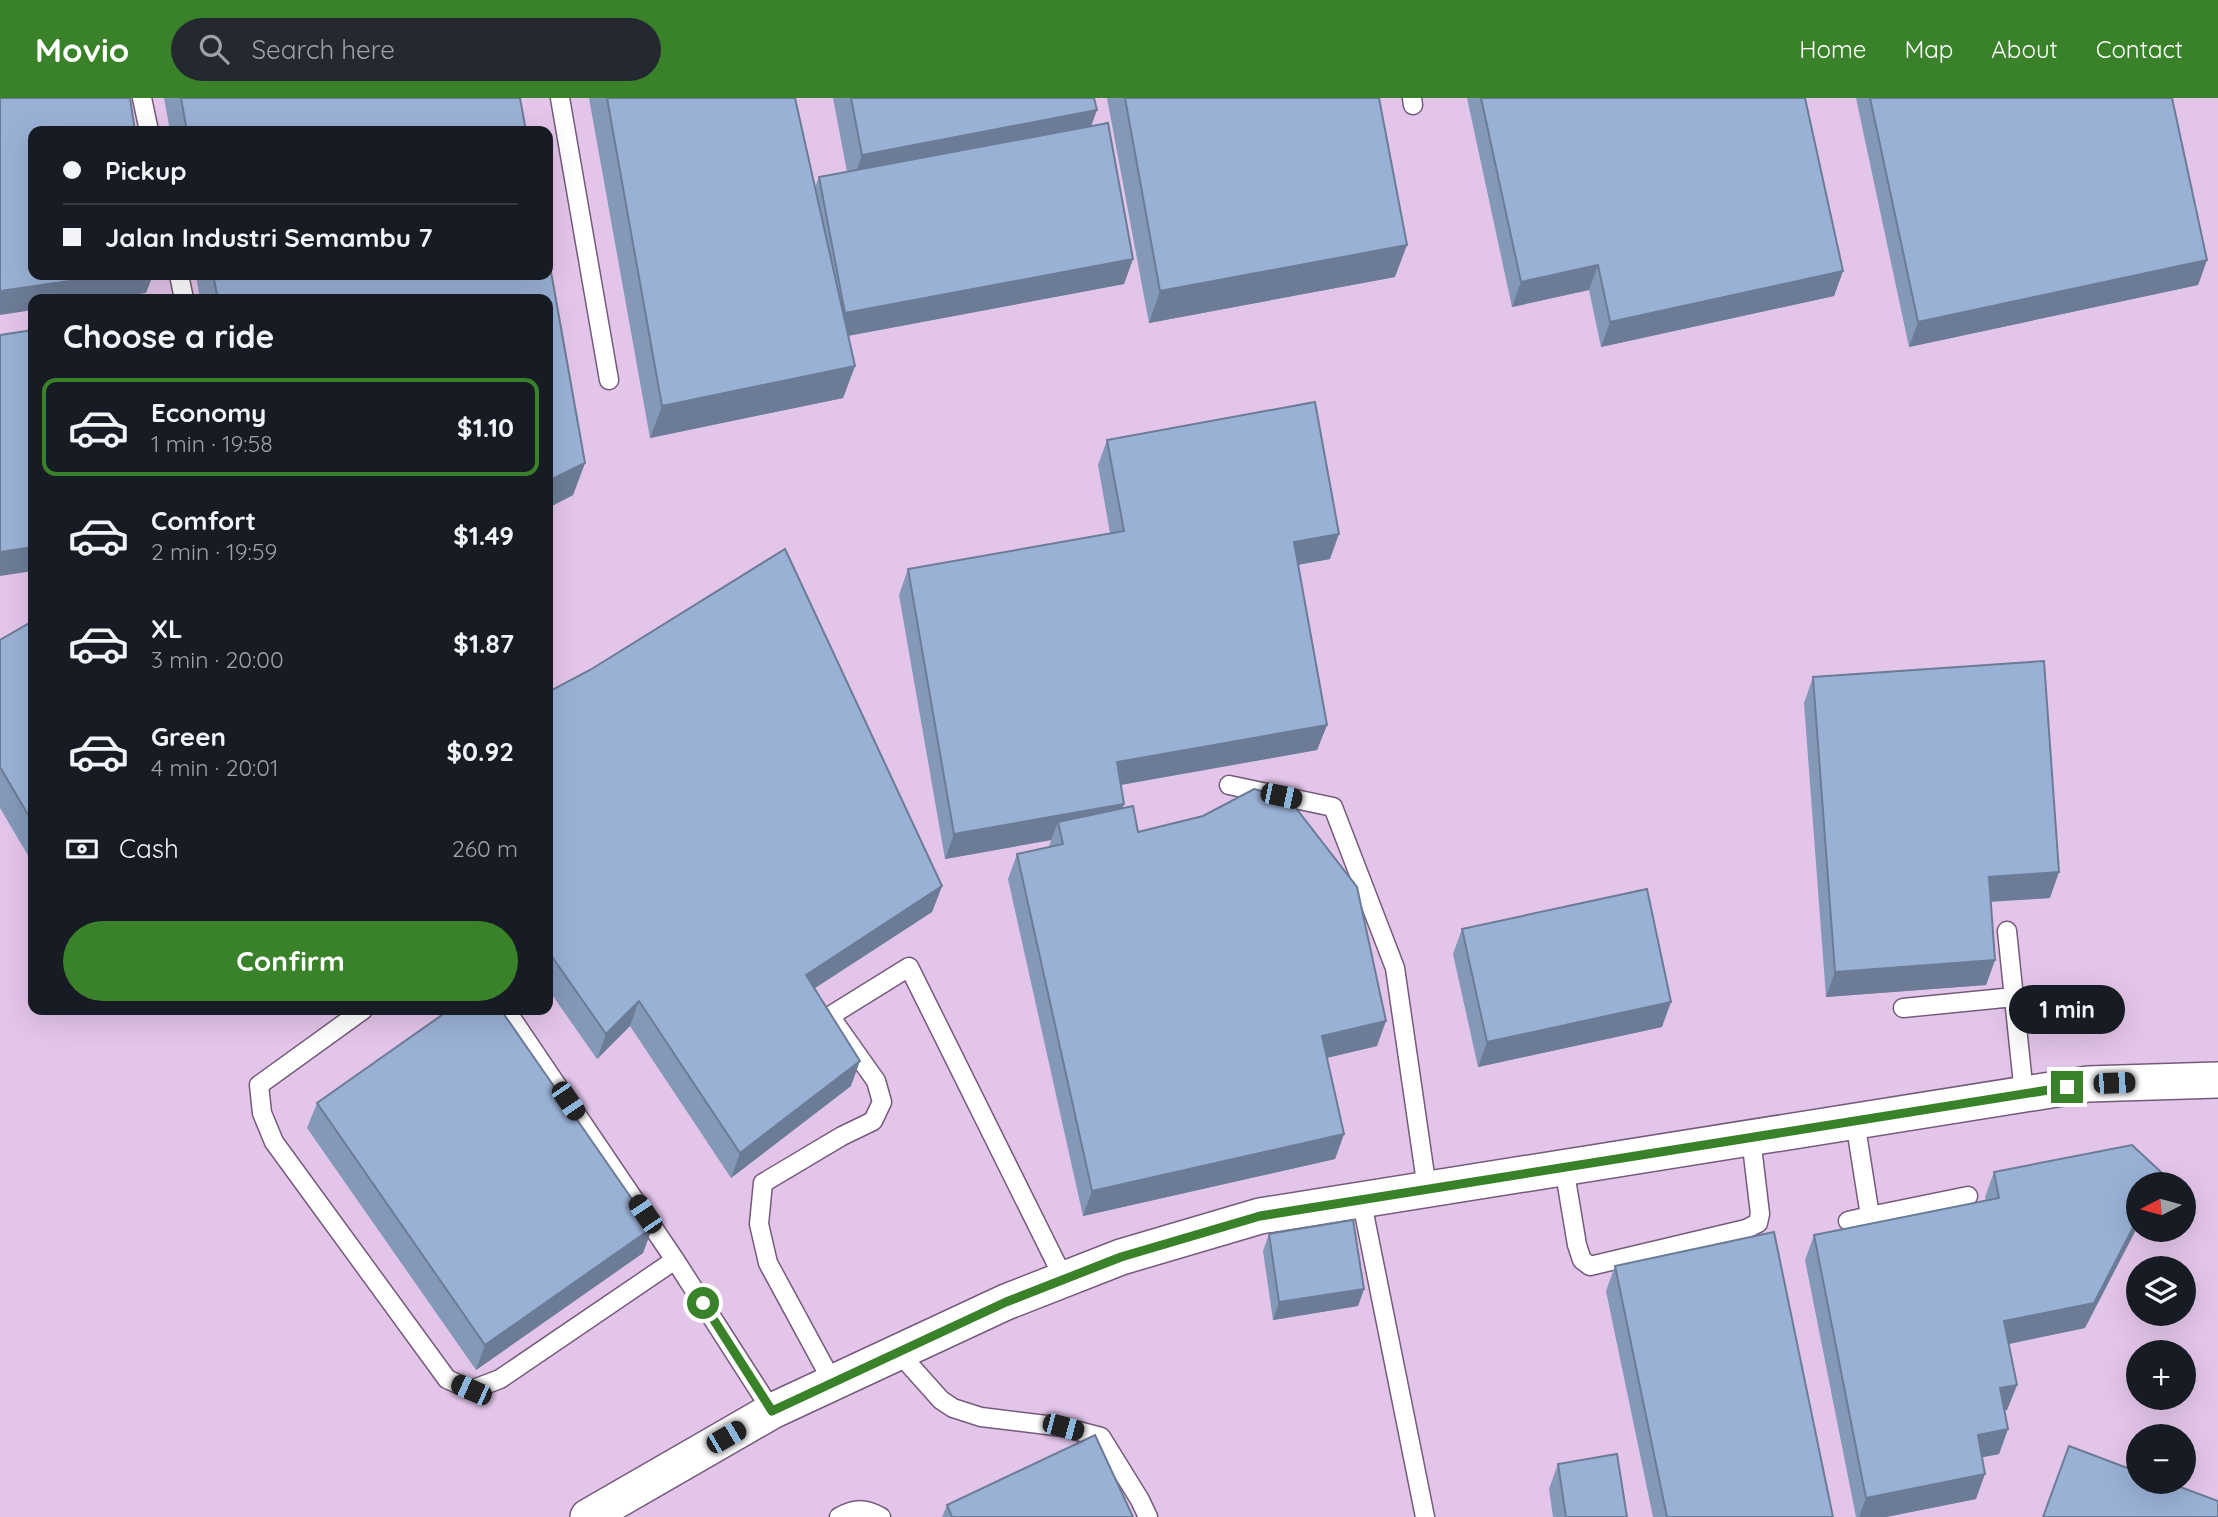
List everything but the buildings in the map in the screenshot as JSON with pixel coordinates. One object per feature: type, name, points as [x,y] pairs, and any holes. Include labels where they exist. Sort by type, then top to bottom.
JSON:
[{"type":"street","points":[[588,1517],[772,1411],[1006,1302],[1121,1257],[1260,1216],[2088,1084],[2218,1080]]},
{"type":"lane","points":[[142,98],[148,126]]},
{"type":"lane","points":[[560,98],[609,380]]},
{"type":"lane","points":[[1229,785],[1333,807],[1395,968],[1427,1189]]},
{"type":"lane","points":[[2007,931],[2024,1094]]},
{"type":"lane","points":[[833,1383],[768,1263],[759,1224],[763,1183],[842,1136],[873,1121],[882,1102],[876,1081],[830,1016],[909,967],[1064,1279]]},
{"type":"lane","points":[[1903,1008],[2014,997]]},
{"type":"lane","points":[[356,1015],[259,1085],[262,1113],[274,1142],[447,1379],[471,1390],[500,1378],[675,1260]]},
{"type":"lane","points":[[509,1015],[675,1260],[772,1411]]},
{"type":"lane","points":[[1854,1121],[1870,1216]]},
{"type":"lane","points":[[1564,1167],[1577,1245],[1582,1260],[1590,1266],[1746,1229],[1758,1223],[1760,1214],[1751,1138]]},
{"type":"lane","points":[[1848,1221],[1968,1196]]},
{"type":"lane","points":[[1361,1198],[1425,1517]]},
{"type":"lane","points":[[898,1352],[941,1400],[953,1408],[981,1417],[1063,1427],[1101,1437],[1148,1517]]},
{"type":"lane","points":[[839,1517],[851,1510],[865,1509],[881,1517]]},
{"type":"route","points":[[703,1303],[772,1411],[1006,1302],[1121,1257],[1260,1216],[2067,1087]]}]
